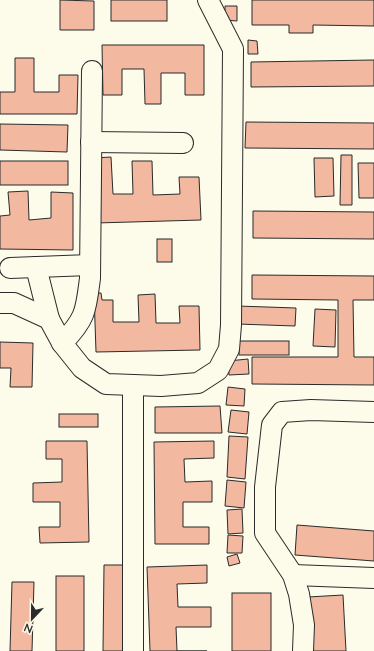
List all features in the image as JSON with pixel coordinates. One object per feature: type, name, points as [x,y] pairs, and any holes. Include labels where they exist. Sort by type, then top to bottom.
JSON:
[{"type":"street","points":[[36,267],[49,319],[62,343],[82,368],[106,384],[161,386],[198,383],[218,370],[229,350],[231,325],[233,48],[208,0]]},
{"type":"street","points":[[62,343],[77,328],[86,307],[90,265],[92,71]]},
{"type":"street","points":[[91,142],[183,143]]},
{"type":"street","points":[[10,268],[90,265]]},
{"type":"street","points":[[0,303],[14,303],[49,319]]},
{"type":"street","points":[[133,385],[133,651]]},
{"type":"street","points":[[303,651],[304,625],[294,575],[265,533],[265,487],[272,425],[282,412],[311,410],[374,412]]},
{"type":"street","points":[[294,575],[374,578]]},
{"type":"building","points":[[60,0],[94,1],[94,30],[60,30]]},
{"type":"building","points":[[111,0],[167,0],[167,21],[111,21]]},
{"type":"building","points":[[252,0],[374,0],[374,26],[313,25],[313,33],[289,33],[289,25],[252,25]]},
{"type":"building","points":[[225,6],[237,6],[237,21],[225,20]]},
{"type":"building","points":[[248,40],[257,41],[258,54],[248,54]]},
{"type":"building","points":[[102,45],[204,45],[204,95],[185,95],[185,73],[161,73],[161,104],[145,104],[144,69],[122,69],[122,95],[103,95]]},
{"type":"building","points":[[15,58],[34,58],[34,92],[59,92],[59,75],[78,75],[77,114],[0,114],[0,92],[15,92]]},
{"type":"building","points":[[374,60],[374,86],[251,87],[251,62]]},
{"type":"building","points":[[246,122],[374,123],[374,149],[245,148]]},
{"type":"building","points":[[0,124],[68,125],[67,152],[0,150]]},
{"type":"building","points":[[341,155],[352,155],[352,205],[340,205]]},
{"type":"building","points":[[111,157],[113,194],[133,194],[132,161],[152,161],[153,195],[180,194],[179,177],[199,177],[201,220],[96,223],[94,158]]},
{"type":"building","points":[[314,158],[333,158],[334,196],[315,197]]},
{"type":"building","points":[[0,161],[68,161],[68,185],[0,185]]},
{"type":"building","points":[[358,163],[374,163],[374,198],[359,198]]},
{"type":"building","points":[[28,191],[29,220],[51,218],[51,192],[73,193],[73,250],[0,249],[0,216],[10,215],[8,192]]},
{"type":"building","points":[[253,211],[374,212],[374,239],[253,238]]},
{"type":"building","points":[[157,239],[172,239],[172,262],[157,262]]},
{"type":"building","points":[[252,275],[374,276],[374,300],[353,300],[354,357],[374,357],[374,385],[252,384],[252,357],[338,357],[338,300],[252,299]]},
{"type":"building","points":[[94,293],[101,293],[102,300],[113,300],[113,322],[139,322],[138,295],[155,294],[156,323],[180,323],[179,306],[199,306],[200,350],[96,352]]},
{"type":"building","points":[[237,306],[296,308],[295,326],[237,324]]},
{"type":"building","points":[[315,309],[336,310],[335,347],[313,346]]},
{"type":"building","points":[[239,341],[289,341],[289,355],[239,355]]},
{"type":"building","points":[[0,342],[33,343],[32,387],[10,387],[11,368],[0,368]]},
{"type":"building","points":[[248,359],[249,374],[229,375],[228,361]]},
{"type":"building","points":[[228,387],[245,389],[244,406],[226,405]]},
{"type":"building","points":[[220,406],[222,433],[155,433],[155,407]]},
{"type":"building","points":[[231,410],[249,412],[247,434],[228,432]]},
{"type":"building","points":[[59,414],[98,414],[98,427],[59,427]]},
{"type":"building","points":[[229,436],[248,437],[245,479],[227,477]]},
{"type":"building","points":[[46,441],[87,441],[89,542],[40,543],[39,527],[60,527],[60,502],[33,502],[33,483],[62,482],[62,459],[46,459]]},
{"type":"building","points":[[214,441],[214,458],[184,459],[185,482],[212,481],[212,502],[183,502],[183,527],[209,527],[209,544],[155,544],[154,442]]},
{"type":"building","points":[[227,480],[246,482],[244,508],[225,506]]},
{"type":"building","points":[[242,509],[243,533],[228,534],[227,510]]},
{"type":"building","points":[[297,525],[374,531],[374,561],[295,555]]},
{"type":"building","points":[[228,535],[243,536],[242,553],[227,553]]},
{"type":"building","points":[[237,554],[240,563],[229,566],[227,557]]},
{"type":"building","points":[[104,565],[129,565],[130,651],[103,651]]},
{"type":"building","points":[[207,565],[207,583],[177,584],[178,607],[211,607],[211,627],[176,627],[177,651],[150,651],[147,567]]},
{"type":"building","points":[[56,576],[84,576],[84,651],[56,651]]},
{"type":"building","points":[[12,582],[34,582],[32,651],[10,651]]},
{"type":"building","points":[[232,593],[271,593],[271,651],[232,651]]},
{"type":"building","points":[[343,595],[346,651],[311,651],[308,597]]}]
